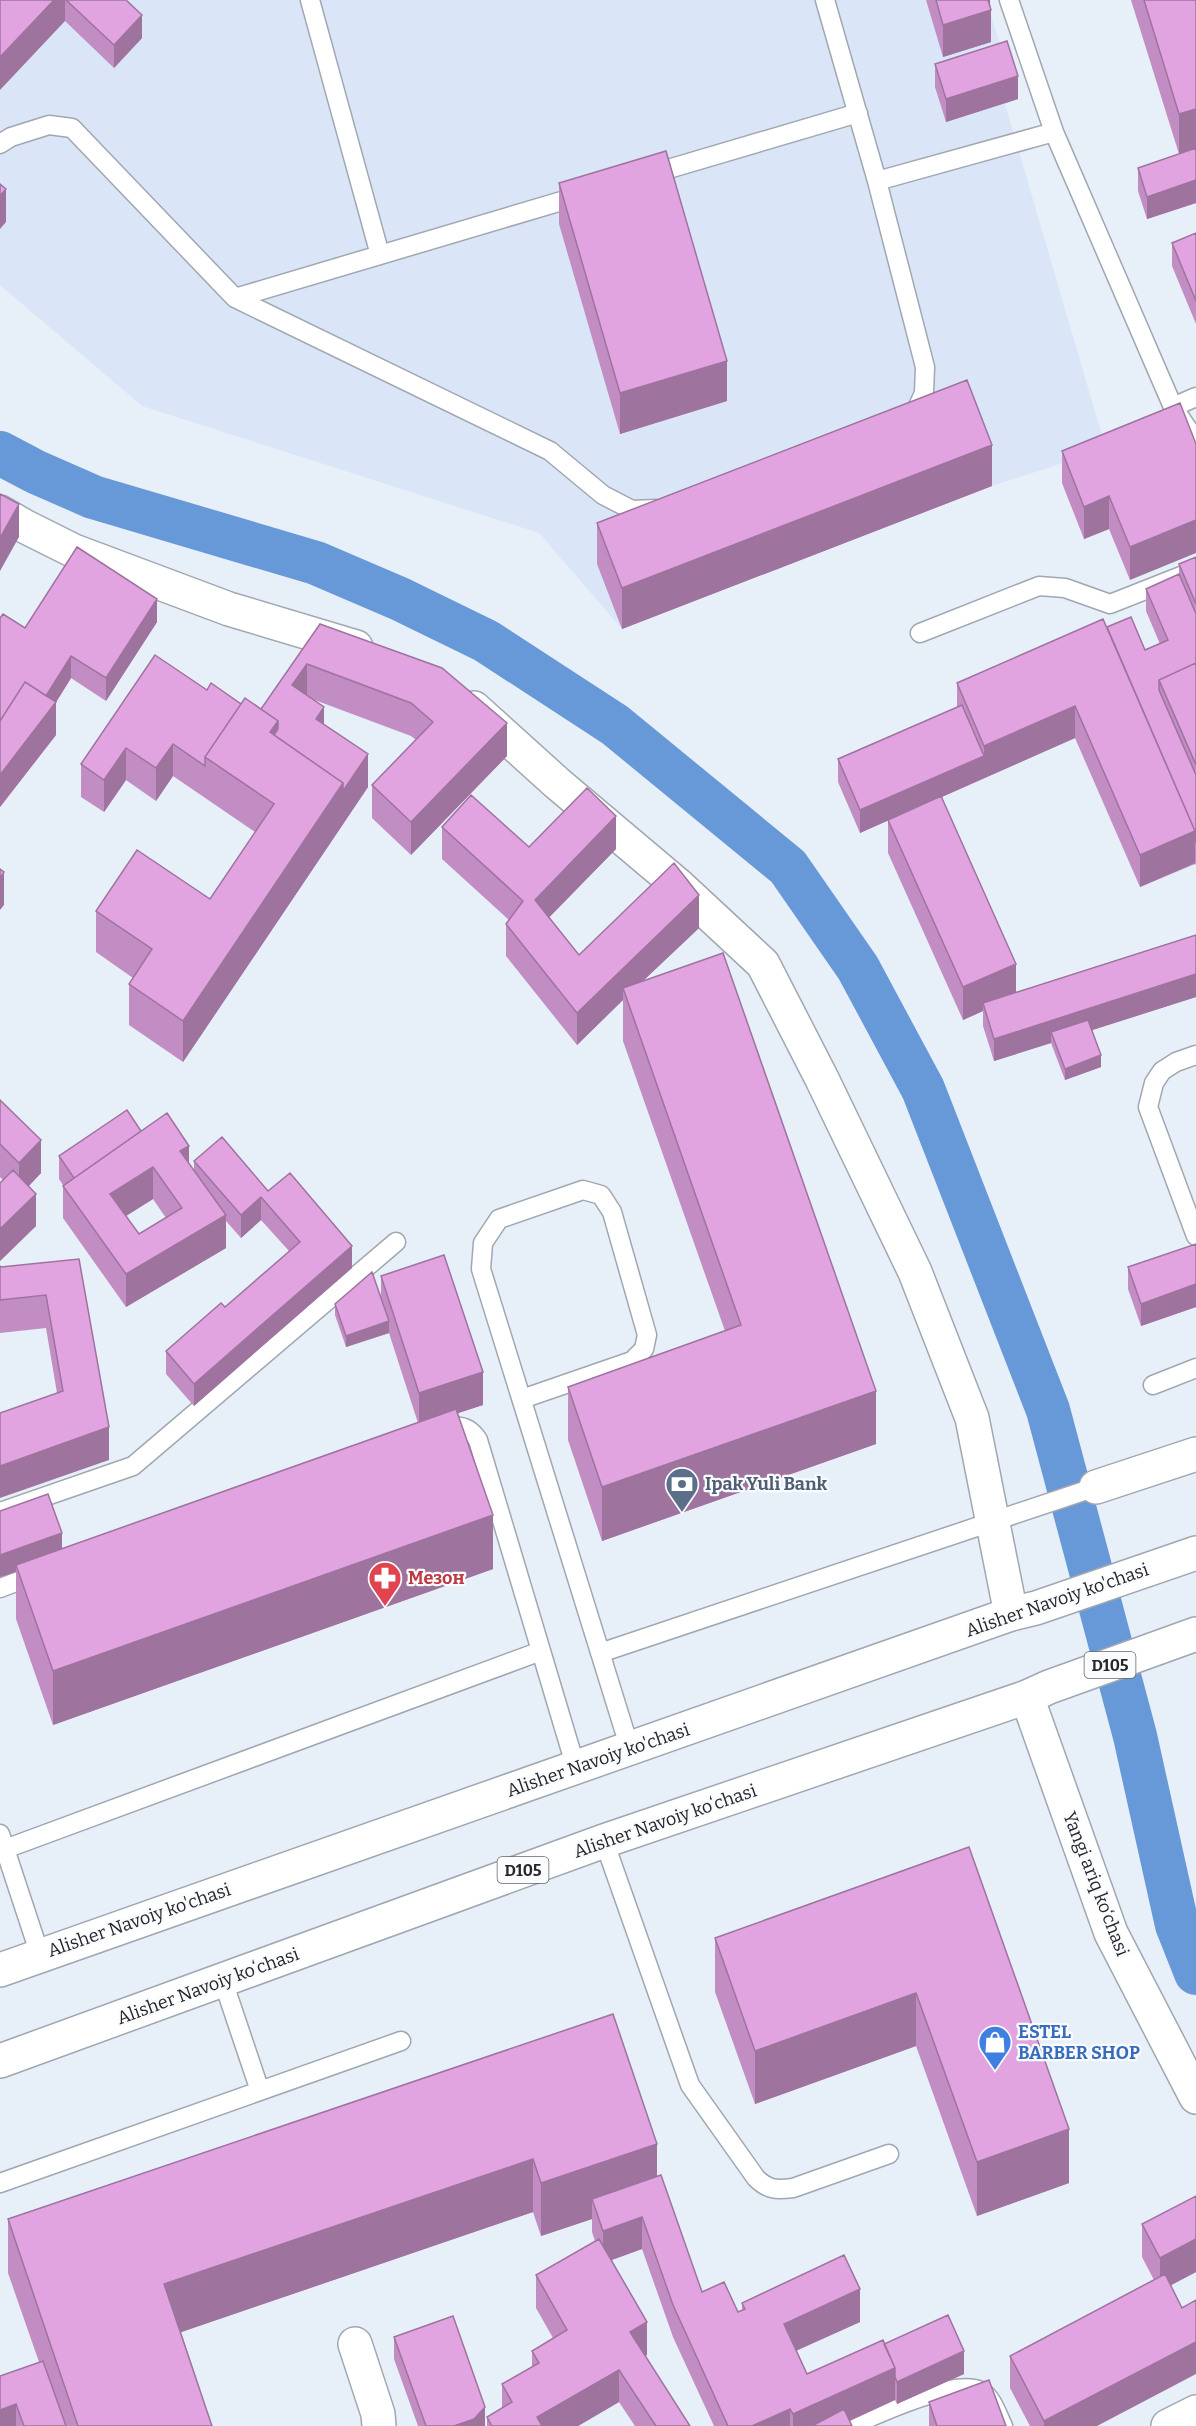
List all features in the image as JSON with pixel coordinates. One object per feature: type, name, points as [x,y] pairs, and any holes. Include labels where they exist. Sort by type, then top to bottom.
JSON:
[{"type":"main road","points":[[0,512],[74,551],[129,572],[229,609],[386,658]]},
{"type":"main road","points":[[448,692],[469,703],[557,783],[678,885],[763,964],[822,1079],[915,1272],[972,1418],[993,1522],[1023,1611]]},
{"type":"main road","points":[[1096,1487],[1196,1454]]},
{"type":"main road","name":"Alisher Navoiy ko'chasi","points":[[0,1970],[1196,1552]]},
{"type":"main road","name":"Alisher Navoiy koʻchasi","points":[[0,2061],[604,1841],[1189,1638]]},
{"type":"main road","name":"Yangi ariq ko‘chasi","points":[[1038,1692],[1111,1933],[1196,2097]]},
{"type":"main road","points":[[355,2344],[378,2414],[379,2426]]},
{"type":"main road","points":[[1168,2426],[1196,2412]]},
{"type":"lane","points":[[310,0],[380,255]]},
{"type":"lane","points":[[825,0],[878,181],[926,367],[924,393],[914,415],[892,423]]},
{"type":"lane","points":[[1009,0],[1054,132],[1173,407],[1196,441]]},
{"type":"lane","points":[[630,181],[858,113]]},
{"type":"lane","points":[[0,144],[11,137],[49,125],[72,128],[235,298],[550,450],[603,495],[632,510],[655,510],[676,502]]},
{"type":"lane","points":[[878,181],[1054,132]]},
{"type":"lane","points":[[235,298],[596,191]]},
{"type":"lane","points":[[1173,407],[1196,397]]},
{"type":"lane","points":[[920,633],[1039,586],[1065,588],[1110,604],[1196,570]]},
{"type":"lane","points":[[1196,1055],[1176,1062],[1162,1071],[1154,1083],[1148,1107],[1196,1236]]},
{"type":"lane","points":[[522,1400],[632,1362],[644,1349],[647,1335],[612,1212],[601,1195],[583,1190],[498,1219],[483,1243],[482,1269],[522,1400],[600,1653],[630,1749]]},
{"type":"lane","points":[[0,1512],[133,1466],[396,1242]]},
{"type":"lane","points":[[1153,1385],[1196,1368]]},
{"type":"lane","points":[[427,1434],[449,1426],[463,1427],[472,1431],[478,1440],[576,1768]]},
{"type":"lane","points":[[600,1653],[1096,1487]]},
{"type":"lane","points":[[0,1588],[56,1568]]},
{"type":"lane","points":[[40,1955],[2,1845],[541,1651]]},
{"type":"lane","points":[[604,1841],[690,2085],[756,2178],[765,2187],[777,2190],[793,2188],[889,2154]]},
{"type":"lane","points":[[223,1981],[260,2091]]},
{"type":"lane","points":[[0,2182],[401,2042]]},
{"type":"lane","points":[[850,2426],[917,2398],[971,2389],[983,2392],[994,2406],[1003,2426]]},
{"type":"shaded area","points":[[0,0],[986,0],[1018,99],[1005,104],[1106,449],[992,486],[622,629],[539,533],[142,406],[0,285]]},
{"type":"building","points":[[0,0],[54,0],[0,57]]},
{"type":"building","points":[[66,0],[126,0],[142,15],[114,45]]},
{"type":"building","points":[[936,0],[988,0],[991,10],[943,25]]},
{"type":"building","points":[[1144,0],[1196,0],[1196,109],[1179,114]]},
{"type":"building","points":[[1007,41],[1018,76],[946,99],[935,64]]},
{"type":"building","points":[[1196,148],[1196,180],[1147,197],[1138,168]]},
{"type":"building","points":[[666,151],[727,361],[620,393],[559,183]]},
{"type":"building","points":[[0,184],[6,189],[0,196]]},
{"type":"building","points":[[1196,233],[1196,301],[1172,243]]},
{"type":"building","points":[[967,380],[992,445],[622,588],[597,523]]},
{"type":"building","points":[[1180,403],[1196,444],[1196,520],[1130,547],[1109,496],[1084,507],[1062,451]]},
{"type":"building","points":[[0,494],[19,504],[0,538]]},
{"type":"building","points":[[77,547],[157,599],[106,678],[71,656],[46,696],[25,682],[0,721],[0,618],[3,614],[25,628]]},
{"type":"building","points":[[1196,557],[1196,604],[1179,564]]},
{"type":"building","points":[[1179,574],[1196,614],[1196,663],[1159,680],[1159,690],[1196,775],[1196,843],[1195,831],[1107,627],[1131,617],[1145,650],[1168,640],[1146,589]]},
{"type":"building","points":[[1103,619],[1195,831],[1140,855],[1075,706],[984,746],[957,683]]},
{"type":"building","points":[[320,624],[442,668],[507,723],[411,822],[372,785],[433,722],[411,703],[307,664],[292,685],[324,707],[316,719],[368,754],[343,791],[343,783],[274,735],[278,729],[278,721],[261,709]]},
{"type":"building","points":[[155,655],[207,690],[211,683],[241,704],[205,757],[205,766],[173,744],[156,768],[126,748],[104,780],[81,764]]},
{"type":"building","points":[[1196,663],[1196,765],[1159,680]]},
{"type":"building","points":[[25,682],[56,702],[0,775],[0,721]]},
{"type":"building","points":[[245,698],[278,721],[270,732],[343,783],[183,1021],[129,984],[152,949],[96,911],[137,850],[210,899],[274,804],[205,757]]},
{"type":"building","points":[[962,705],[984,756],[860,810],[838,759]]},
{"type":"building","points":[[587,788],[616,816],[535,900],[579,955],[674,863],[699,895],[577,1013],[506,924],[523,901],[442,827],[471,795],[529,847]]},
{"type":"building","points":[[941,796],[1016,964],[963,987],[888,820]]},
{"type":"building","points":[[1196,935],[1196,974],[994,1039],[983,1003]]},
{"type":"building","points":[[723,953],[876,1391],[602,1487],[568,1387],[741,1325],[623,988]]},
{"type":"building","points":[[1088,1020],[1101,1055],[1065,1069],[1051,1032]]},
{"type":"building","points":[[0,1100],[41,1140],[19,1163],[0,1144]]},
{"type":"building","points":[[127,1110],[141,1131],[74,1178],[59,1156]]},
{"type":"building","points":[[167,1113],[189,1146],[180,1151],[226,1215],[126,1274],[63,1186]],"holes":[[[153,1167],[182,1208],[139,1234],[110,1194]]]},
{"type":"building","points":[[222,1137],[268,1191],[290,1173],[352,1246],[194,1384],[166,1351],[221,1303],[225,1307],[300,1242],[261,1197],[241,1215],[194,1161]]},
{"type":"building","points":[[13,1170],[36,1194],[0,1229],[0,1183]]},
{"type":"building","points":[[1196,1244],[1196,1284],[1141,1304],[1128,1267]]},
{"type":"building","points":[[444,1255],[483,1372],[419,1393],[381,1276]]},
{"type":"building","points":[[79,1259],[109,1427],[0,1466],[0,1413],[63,1391],[46,1295],[0,1300],[0,1266]]},
{"type":"building","points":[[372,1272],[389,1321],[346,1336],[335,1304]]},
{"type":"building","points":[[456,1409],[493,1515],[53,1671],[16,1565]]},
{"type":"building","points":[[48,1494],[62,1533],[0,1555],[0,1511]]},
{"type":"building","points":[[969,1847],[1069,2129],[977,2162],[916,1993],[755,2051],[715,1938]]},
{"type":"building","points":[[613,2014],[657,2144],[541,2183],[533,2159],[164,2284],[212,2426],[78,2426],[8,2219]]},
{"type":"building","points":[[661,2175],[702,2292],[724,2282],[738,2312],[745,2309],[742,2303],[844,2255],[860,2289],[784,2324],[807,2374],[883,2340],[895,2368],[793,2414],[790,2409],[752,2426],[728,2426],[673,2305],[642,2217],[603,2231],[592,2199]]},
{"type":"building","points":[[1196,2196],[1196,2239],[1160,2258],[1142,2224]]},
{"type":"building","points":[[599,2239],[647,2322],[630,2332],[690,2426],[656,2426],[619,2370],[537,2417],[542,2426],[492,2426],[487,2417],[512,2402],[502,2384],[539,2363],[532,2351],[567,2330],[536,2275]]},
{"type":"building","points":[[1165,2274],[1182,2308],[1196,2300],[1196,2342],[1044,2421],[1010,2356]]},
{"type":"building","points":[[948,2315],[964,2351],[897,2382],[895,2368],[884,2344]]},
{"type":"building","points":[[453,2316],[485,2407],[474,2419],[454,2426],[426,2426],[394,2337]]},
{"type":"building","points":[[43,2361],[66,2426],[24,2426],[16,2404],[0,2410],[0,2376]]},
{"type":"building","points":[[989,2380],[1006,2426],[937,2426],[929,2402]]},
{"type":"building","points":[[844,2409],[852,2426],[812,2426]]},
{"type":"waterway","points":[[0,453],[93,497],[316,563],[400,599],[486,641],[615,725],[788,867],[858,968],[923,1089],[1048,1410],[1135,1736],[1177,1925],[1196,1973]]},
{"type":"place","name":"Ipak Yuli Bank","points":[[682,1513]]},
{"type":"place","name":"Мезон","points":[[385,1607]]},
{"type":"place","name":"ESTEL BARBER SHOP","points":[[995,2071]]}]
